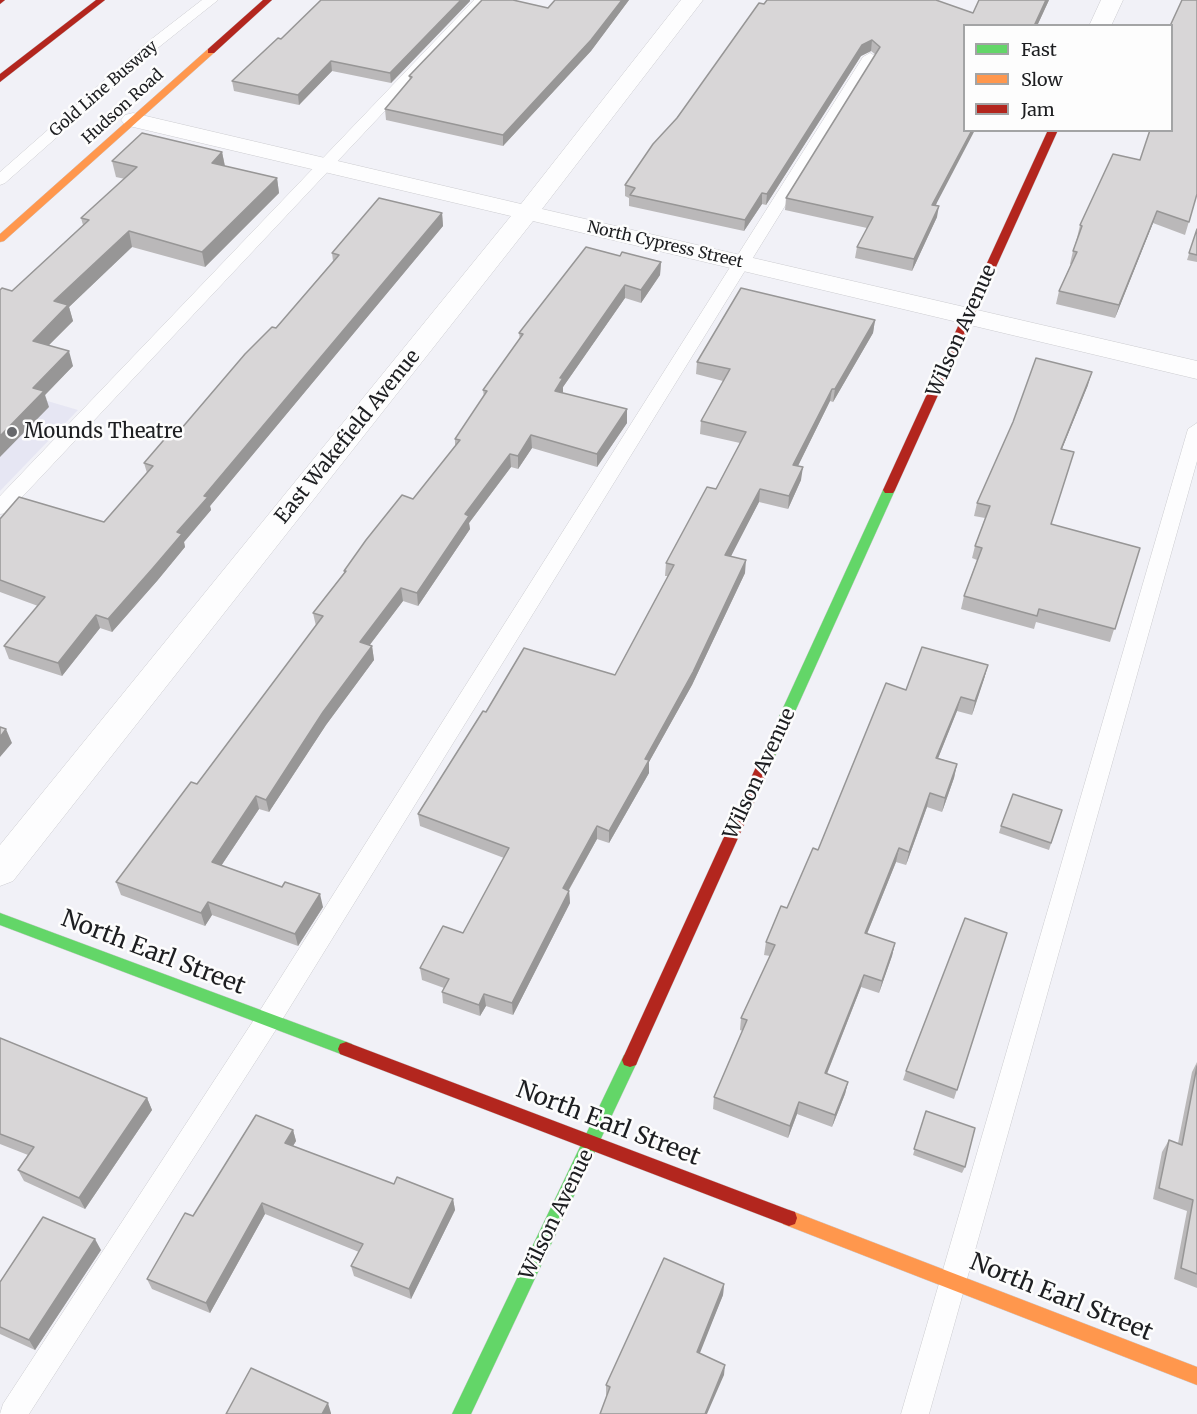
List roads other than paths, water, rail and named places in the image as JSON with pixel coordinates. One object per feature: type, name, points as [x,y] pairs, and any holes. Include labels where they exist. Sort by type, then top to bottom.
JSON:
[{"type":"main road","points":[[0,79],[101,0]]},
{"type":"main road","name":"Hudson Road","points":[[0,239],[268,0]]},
{"type":"main road","name":"Wilson Avenue","points":[[461,1414],[592,1141],[1052,132]]},
{"type":"main road","name":"North Earl Street","points":[[0,919],[592,1141],[1197,1376]]},
{"type":"street","name":"East Wakefield Avenue","points":[[0,872],[528,212],[692,0]]},
{"type":"street","points":[[1101,24],[1112,0]]},
{"type":"street","name":"North Cypress Street","points":[[133,120],[1197,370]]},
{"type":"lane","name":"Gold Line Busway","points":[[0,180],[154,44],[211,0]]},
{"type":"lane","points":[[0,508],[482,0]]},
{"type":"lane","points":[[14,1414],[268,1020],[870,57]]},
{"type":"lane","points":[[915,1414],[955,1281],[1197,429]]},
{"type":"place","name":"Mounds Theatre","points":[[12,432]]}]
